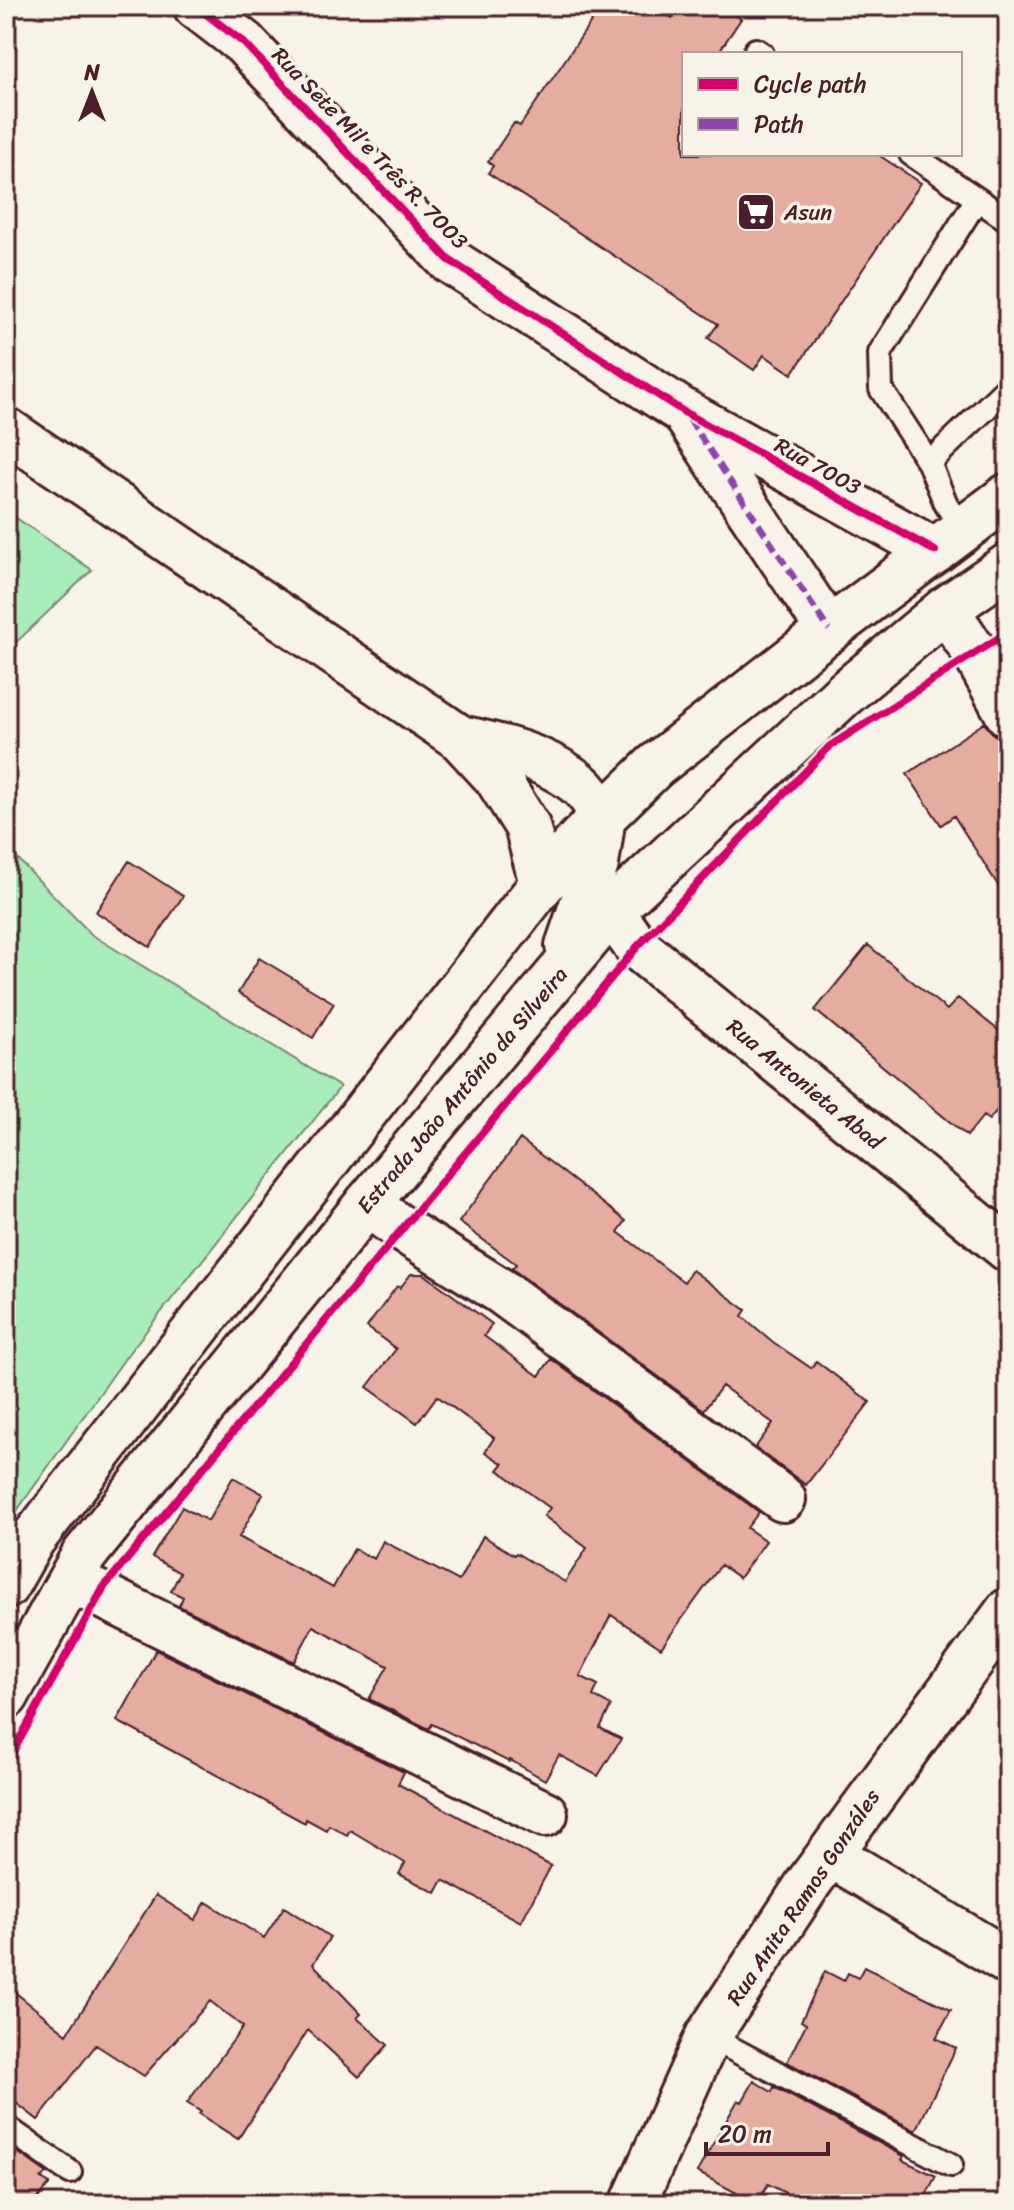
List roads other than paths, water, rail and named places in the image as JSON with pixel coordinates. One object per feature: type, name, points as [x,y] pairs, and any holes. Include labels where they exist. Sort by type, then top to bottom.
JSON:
[{"type":"street","name":"Rua Sete Mil e Três R. 7003","points":[[196,6],[244,43],[449,260],[684,412]]},
{"type":"street","name":"Rua 7003","points":[[684,412],[949,540]]},
{"type":"street","points":[[684,412],[829,630]]},
{"type":"street","points":[[6,430],[460,738],[497,778],[513,801],[527,826],[542,884]]},
{"type":"street","points":[[6,1586],[32,1540],[542,884],[603,816],[655,766],[1008,496]]},
{"type":"street","name":"Estrada João Antônio da Silveira","points":[[6,1696],[84,1555],[367,1204],[611,911],[843,695],[946,609],[1008,566]]},
{"type":"street","points":[[946,609],[975,653],[1008,714]]},
{"type":"street","points":[[460,738],[506,747],[561,773],[580,785],[603,816],[596,864],[556,978]]},
{"type":"street","name":"Rua Antonieta Abad","points":[[611,911],[637,947],[1008,1249]]},
{"type":"street","points":[[367,1204],[502,1292],[783,1499]]},
{"type":"street","points":[[71,1580],[545,1814]]},
{"type":"street","name":"Rua Anita Ramos Gonzáles","points":[[633,2204],[708,2036],[830,1854],[1008,1611]]},
{"type":"street","points":[[830,1854],[1008,1962]]},
{"type":"lane","points":[[914,156],[1008,220]]},
{"type":"lane","points":[[949,540],[946,504],[929,463],[881,389],[880,353],[977,199]]},
{"type":"lane","points":[[929,463],[1008,387]]},
{"type":"lane","points":[[708,2036],[951,2165]]},
{"type":"lane","points":[[6,2127],[70,2172]]},
{"type":"place","name":"Asun","points":[[756,212]]}]
